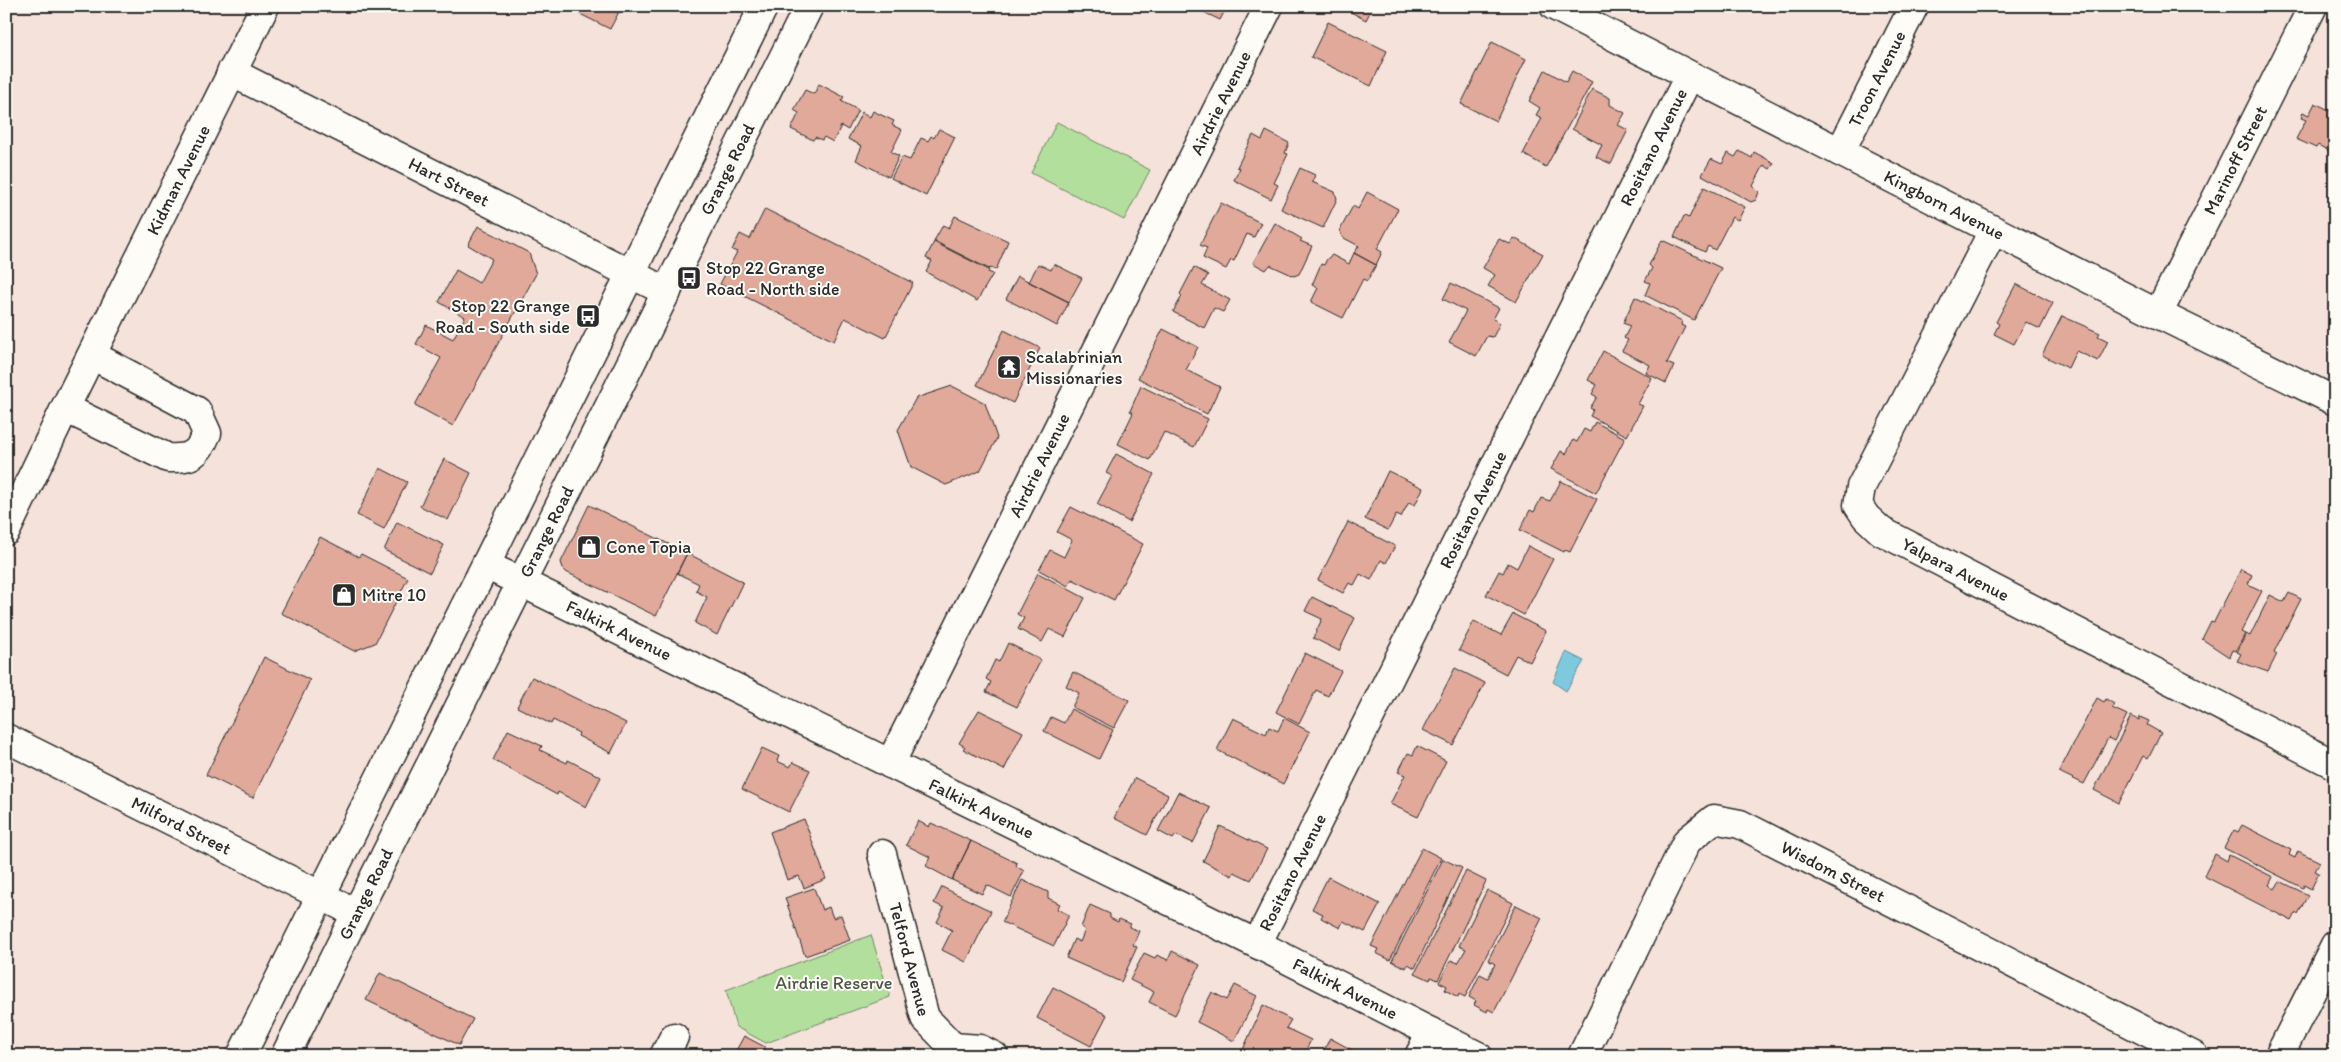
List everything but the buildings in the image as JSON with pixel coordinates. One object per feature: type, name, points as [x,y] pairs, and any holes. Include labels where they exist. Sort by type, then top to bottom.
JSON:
[{"type":"street","name":"Kidman Avenue","points":[[6,531],[65,408],[265,6]]},
{"type":"street","points":[[241,1056],[764,6]]},
{"type":"street","name":"Grange Road","points":[[285,1056],[809,6]]},
{"type":"street","name":"Airdrie Avenue","points":[[890,764],[1269,6]]},
{"type":"street","name":"Kingborn Avenue","points":[[1554,6],[2158,314],[2335,401]]},
{"type":"street","name":"Troon Avenue","points":[[1840,152],[1914,6]]},
{"type":"street","name":"Marinoff Street","points":[[2158,314],[2313,6]]},
{"type":"street","name":"Hart Street","points":[[231,72],[667,292]]},
{"type":"street","name":"Rositano Avenue","points":[[1257,944],[1689,76]]},
{"type":"street","name":"Yalpara Avenue","points":[[1993,230],[1861,487],[1858,505],[1866,518],[1881,531],[2335,764]]},
{"type":"street","points":[[65,408],[168,458],[185,459],[201,449],[207,434],[197,411],[92,355]]},
{"type":"street","name":"Falkirk Avenue","points":[[486,565],[1257,944],[1425,1044],[1478,1056]]},
{"type":"street","name":"Milford Street","points":[[6,738],[356,913]]},
{"type":"street","name":"Wisdom Street","points":[[1582,1056],[1687,841],[1714,819],[1740,824],[2194,1056]]},
{"type":"street","name":"Telford Avenue","points":[[882,854],[926,1018],[953,1051]]},
{"type":"street","points":[[2279,1056],[2335,945]]},
{"type":"street","points":[[953,1051],[980,1049],[994,1056]]},
{"type":"green space","points":[[1057,122],[1150,170],[1124,220],[1031,173]]},
{"type":"green space","name":"Airdrie Reserve","points":[[871,935],[890,997],[766,1043],[736,1027],[726,990]]},
{"type":"water","points":[[1566,652],[1584,661],[1566,691],[1553,682]]},
{"type":"place","name":"Stop 22 Grange Road - North side","points":[[689,278]]},
{"type":"place","name":"Stop 22 Grange Road - South side","points":[[588,316]]},
{"type":"place","name":"Scalabrinian Missionaries","points":[[1009,367]]},
{"type":"place","name":"Cone Topia","points":[[589,547]]},
{"type":"place","name":"Mitre 10","points":[[344,595]]}]
